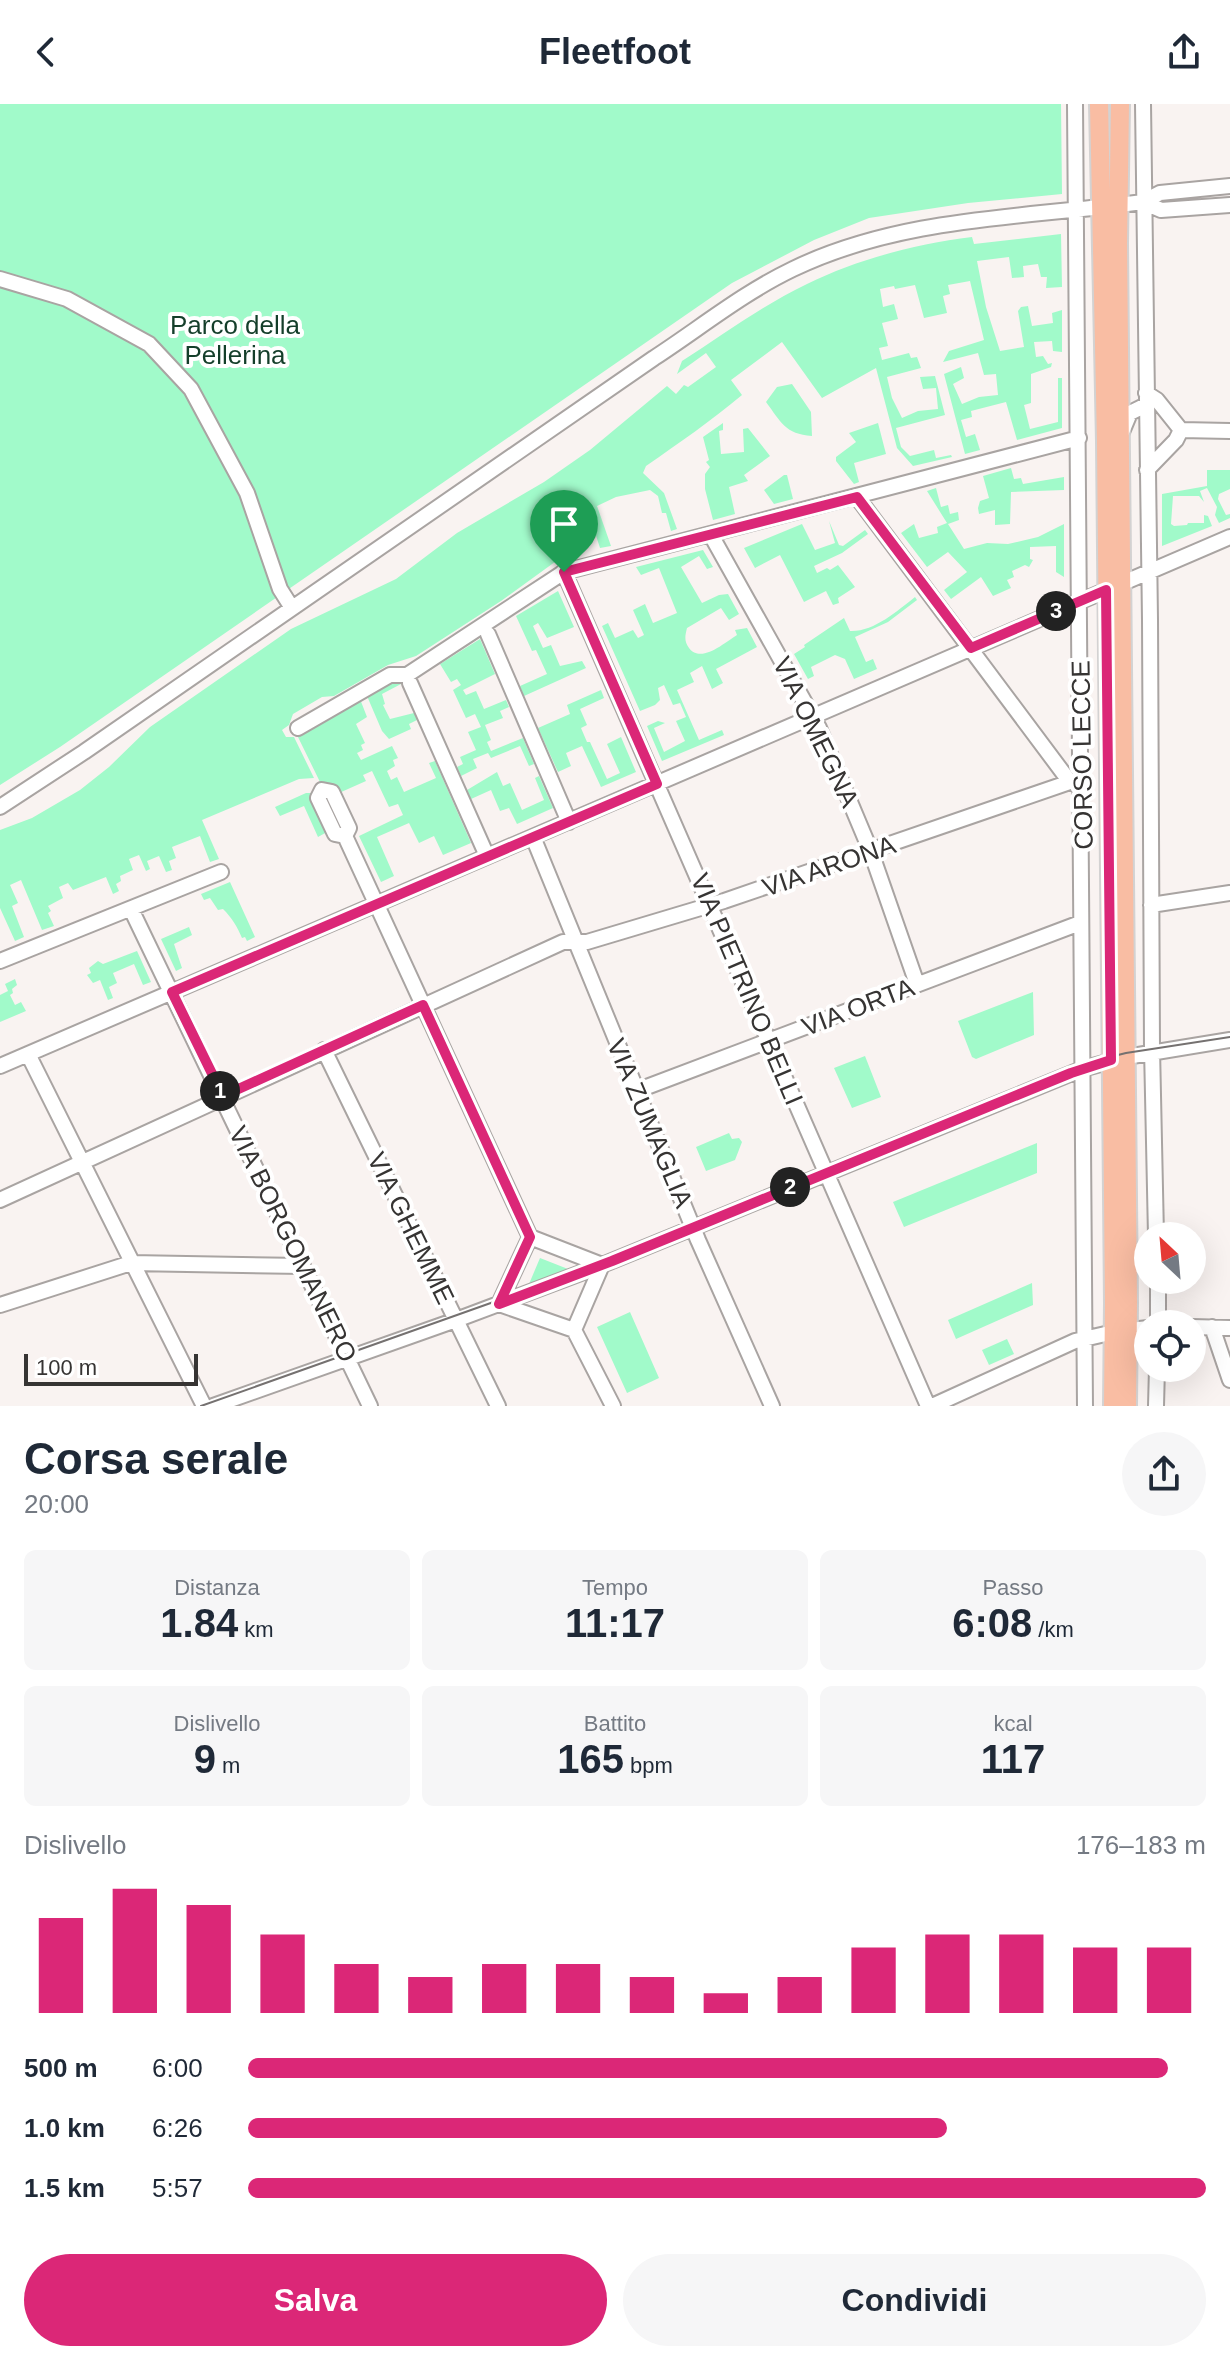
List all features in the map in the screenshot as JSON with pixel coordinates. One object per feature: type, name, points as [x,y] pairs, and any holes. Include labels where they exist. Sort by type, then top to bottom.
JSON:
[{"type":"main road","name":"CORSO LECCE","points":[[1099,104],[1110,206],[1119,440],[1114,587]]},
{"type":"main road","name":"CORSO LECCE","points":[[1120,104],[1110,206],[1122,1331],[1127,1406]]},
{"type":"main road","name":"CORSO LECCE","points":[[1113,1406],[1122,1331]]},
{"type":"street","name":"CORSO LECCE","points":[[1075,104],[1079,438],[1075,782],[1087,1337],[1085,1406]]},
{"type":"street","points":[[1143,104],[1156,1222]]},
{"type":"street","points":[[0,807],[739,301],[793,269],[853,245],[918,228],[1143,202],[1160,193],[1230,186]]},
{"type":"street","points":[[1143,202],[1161,210],[1230,205]]},
{"type":"street","points":[[0,279],[67,299],[149,344],[191,389],[247,493],[280,589],[292,608]]},
{"type":"street","points":[[1119,440],[1130,413],[1146,399],[1157,400],[1181,430]]},
{"type":"street","points":[[1181,430],[1230,431]]},
{"type":"street","points":[[1147,470],[1176,440],[1181,430]]},
{"type":"street","points":[[298,728],[390,675],[407,675],[564,572],[1079,438]]},
{"type":"street","points":[[857,497],[1075,782]]},
{"type":"street","name":"VIA OMEGNA","points":[[711,535],[814,716],[871,852],[917,984]]},
{"type":"street","points":[[0,1066],[1230,537]]},
{"type":"street","name":"VIA PIETRINO BELLI","points":[[564,572],[930,1406]]},
{"type":"street","points":[[488,634],[569,822]]},
{"type":"street","points":[[410,683],[487,856]]},
{"type":"street","name":"VIA ARONA","points":[[0,1200],[563,942],[587,942],[711,906],[1075,782]]},
{"type":"street","points":[[345,836],[530,1237],[602,1265]]},
{"type":"street","name":"VIA ZUMAGLIA","points":[[533,837],[693,1227],[772,1406]]},
{"type":"street","points":[[0,961],[221,872]]},
{"type":"street","points":[[1151,905],[1230,893]]},
{"type":"street","name":"VIA BORGOMANERO","points":[[131,909],[370,1406]]},
{"type":"street","name":"VIA ORTA","points":[[636,1091],[1080,923]]},
{"type":"street","points":[[213,1406],[602,1265],[1082,1069],[1152,1052],[1230,1040]]},
{"type":"street","name":"VIA GHEMME","points":[[324,1050],[498,1406]]},
{"type":"street","points":[[28,1054],[204,1406]]},
{"type":"street","points":[[499,1304],[530,1237]]},
{"type":"street","points":[[0,1305],[131,1263],[303,1266]]},
{"type":"street","points":[[574,1330],[602,1265]]},
{"type":"street","points":[[499,1304],[574,1330],[613,1406]]},
{"type":"street","points":[[1206,1327],[1230,1328]]},
{"type":"street","points":[[1212,1327],[1230,1380]]},
{"type":"street","points":[[930,1406],[1087,1337],[1134,1330]]},
{"type":"street","points":[[1156,1406],[1157,1382]]},
{"type":"green space","name":"Parco della Pellerina","points":[[0,104],[1061,104],[1062,194],[968,203],[869,218],[814,240],[732,283],[60,747],[0,785]]},
{"type":"green space","points":[[1061,234],[1062,287],[1046,288],[1047,277],[1041,277],[1038,264],[1023,266],[1024,277],[1012,278],[1009,257],[977,261],[986,307],[1000,351],[1024,347],[1018,311],[1021,307],[1028,306],[1032,326],[1053,323],[1052,313],[1062,310],[1062,352],[1053,351],[1052,341],[1034,342],[1036,357],[1043,356],[1048,364],[1052,363],[1051,367],[1031,374],[1031,403],[1024,405],[1030,429],[1058,422],[1058,378],[1062,378],[1062,428],[1017,440],[1006,402],[971,411],[972,417],[961,420],[966,437],[975,434],[980,450],[965,454],[944,374],[961,367],[964,378],[953,384],[962,404],[979,397],[998,395],[996,374],[984,375],[978,353],[943,362],[949,351],[984,340],[970,281],[948,285],[950,294],[943,296],[947,313],[924,318],[915,285],[880,289],[883,307],[894,304],[898,319],[882,323],[888,346],[879,348],[882,360],[909,353],[911,358],[917,357],[921,368],[887,377],[892,398],[902,418],[918,411],[938,409],[936,388],[923,389],[920,377],[935,376],[945,415],[896,428],[901,447],[910,456],[934,450],[936,458],[952,457],[913,466],[897,448],[876,368],[822,398],[782,342],[731,380],[742,395],[646,466],[643,473],[664,493],[677,529],[671,531],[658,496],[650,490],[616,497],[597,506],[611,546],[600,548],[591,520],[575,524],[567,540],[571,556],[559,559],[416,656],[388,665],[334,696],[322,697],[293,714],[289,725],[282,730],[286,737],[294,737],[314,778],[299,779],[202,820],[219,859],[210,862],[200,836],[172,847],[176,858],[169,861],[172,870],[166,872],[159,856],[147,861],[150,869],[146,871],[139,855],[129,859],[133,870],[120,876],[121,881],[116,884],[119,891],[113,894],[106,877],[73,890],[68,883],[59,887],[63,898],[48,906],[54,926],[42,930],[21,880],[10,885],[18,903],[12,906],[24,937],[15,941],[0,908],[0,830],[32,818],[80,790],[150,727],[291,629],[396,579],[457,533],[544,482],[590,450],[667,386],[676,394],[684,385],[688,387],[716,367],[706,353],[677,374],[682,361],[791,292],[867,260],[909,248],[972,237],[974,244]]},
{"type":"green space","points":[[792,384],[811,412],[812,436],[790,430],[766,402],[777,387]]},
{"type":"green space","points":[[723,423],[723,430],[719,431],[721,454],[744,452],[743,429],[748,428],[770,456],[744,475],[748,481],[729,487],[735,514],[713,520],[705,489],[705,474],[710,467],[706,462],[709,460],[703,437]]},
{"type":"green space","points":[[878,423],[886,454],[854,463],[859,482],[854,484],[836,457],[856,442],[849,433]]},
{"type":"green space","points":[[1011,468],[1014,479],[1021,478],[1023,484],[1064,477],[1064,490],[1011,492],[1010,524],[995,525],[995,510],[979,514],[980,501],[989,498],[983,476]]},
{"type":"green space","points":[[1207,470],[1230,470],[1230,489],[1219,494],[1218,499],[1230,518],[1219,523],[1215,515],[1217,507],[1207,488],[1200,491],[1204,502],[1199,496],[1173,496],[1171,524],[1204,523],[1204,515],[1208,516],[1212,526],[1162,546],[1162,494],[1207,486]]},
{"type":"green space","points":[[787,475],[793,499],[774,504],[764,490]]},
{"type":"green space","points":[[936,488],[941,507],[948,505],[950,514],[958,512],[959,520],[948,524],[964,549],[1038,537],[1064,524],[1064,577],[1056,572],[1056,546],[1030,547],[1030,559],[1033,560],[1029,567],[1025,565],[1012,571],[1014,577],[1007,580],[1011,588],[993,596],[981,577],[951,599],[944,590],[967,572],[948,552],[927,567],[901,533],[914,524],[919,538],[938,533],[937,527],[947,523],[927,491]]},
{"type":"green space","points":[[829,521],[839,545],[843,546],[865,530],[868,534],[842,553],[814,566],[817,573],[838,565],[855,587],[833,605],[826,591],[804,602],[780,555],[755,568],[744,548],[802,524],[815,550],[835,543]]},
{"type":"green space","points":[[703,550],[713,567],[707,569],[699,556],[681,567],[702,603],[728,594],[739,614],[729,620],[721,608],[687,628],[687,645],[694,652],[706,653],[737,635],[735,630],[747,628],[757,647],[716,669],[723,683],[712,689],[702,666],[690,673],[694,682],[677,690],[699,740],[722,730],[724,735],[662,761],[647,726],[658,721],[665,723],[654,728],[664,752],[685,741],[676,721],[686,717],[680,703],[673,705],[664,685],[658,688],[660,700],[640,711],[602,626],[608,623],[615,638],[633,630],[638,638],[644,635],[633,610],[645,604],[653,623],[677,613],[659,568],[641,575],[636,567]]},
{"type":"green space","points":[[558,591],[574,627],[547,638],[538,623],[533,626],[543,648],[551,645],[560,666],[582,661],[586,668],[524,696],[520,686],[547,674],[516,616]]},
{"type":"green space","points":[[915,597],[917,600],[888,622],[855,637],[866,662],[873,659],[877,669],[854,679],[845,659],[835,655],[811,667],[814,676],[808,679],[794,654],[804,645],[844,618],[850,631],[868,628]]},
{"type":"green space","points":[[480,639],[495,674],[463,690],[466,695],[476,691],[484,709],[506,700],[509,707],[500,711],[503,718],[485,725],[491,740],[487,742],[491,751],[523,738],[534,764],[529,766],[520,746],[491,758],[488,753],[473,759],[477,768],[461,776],[457,767],[463,764],[460,757],[476,750],[468,732],[481,727],[475,714],[466,718],[453,690],[461,685],[457,679],[451,682],[440,664]]},
{"type":"green space","points":[[398,678],[401,684],[382,694],[383,705],[390,719],[414,713],[417,720],[409,724],[411,729],[389,739],[382,731],[367,696]]},
{"type":"green space","points":[[601,690],[604,698],[580,709],[587,725],[581,728],[607,779],[620,773],[607,744],[621,737],[636,772],[601,787],[582,746],[566,753],[571,766],[558,772],[538,728],[570,714],[567,705]]},
{"type":"green space","points":[[360,699],[367,717],[356,724],[365,743],[361,745],[363,750],[357,753],[361,760],[392,746],[398,758],[393,760],[395,766],[387,771],[391,780],[397,777],[404,792],[436,778],[429,763],[435,761],[471,843],[443,855],[434,836],[419,843],[409,823],[377,837],[394,876],[381,882],[359,836],[403,815],[398,804],[389,807],[372,771],[363,775],[366,781],[339,793],[333,784],[320,782],[297,735]]},
{"type":"green space","points":[[497,772],[503,786],[510,783],[522,810],[544,800],[535,778],[539,776],[553,808],[517,824],[509,808],[500,811],[491,790],[471,799],[467,790]]},
{"type":"green space","points":[[312,793],[327,832],[318,837],[304,806],[280,816],[275,807]]},
{"type":"green space","points":[[230,882],[255,937],[247,941],[223,909],[218,910],[210,898],[204,900],[201,894]]},
{"type":"green space","points":[[189,927],[192,935],[174,944],[182,968],[176,971],[161,939]]},
{"type":"green space","points":[[137,951],[151,982],[143,985],[134,964],[113,973],[117,983],[109,987],[113,998],[108,1000],[100,980],[93,983],[87,975],[91,973],[89,968],[98,961],[103,964]]},
{"type":"green space","points":[[15,979],[17,985],[10,995],[15,1005],[21,1002],[26,1011],[0,1022],[0,995],[8,991],[5,984]]},
{"type":"green space","points":[[1033,992],[1034,1035],[976,1059],[972,1057],[958,1021]]},
{"type":"green space","points":[[865,1056],[881,1097],[852,1108],[834,1068]]},
{"type":"green space","points":[[729,1133],[732,1139],[739,1138],[742,1142],[735,1160],[706,1171],[696,1147]]},
{"type":"green space","points":[[1037,1143],[1037,1173],[904,1227],[893,1202]]},
{"type":"green space","points":[[540,1258],[568,1269],[529,1284]]},
{"type":"green space","points":[[1032,1283],[1033,1305],[956,1339],[948,1320]]},
{"type":"green space","points":[[630,1312],[659,1378],[627,1393],[597,1327]]},
{"type":"green space","points":[[1007,1339],[1014,1354],[989,1365],[982,1350]]},
{"type":"tram line","points":[[201,1406],[502,1299],[1082,1064],[1126,1053],[1230,1037]]},
{"type":"route","points":[[857,497],[971,648],[1106,590],[1111,1060],[1071,1073],[612,1261],[499,1304],[530,1237],[423,1005],[223,1096],[172,992],[657,784],[564,572],[857,497]]}]
